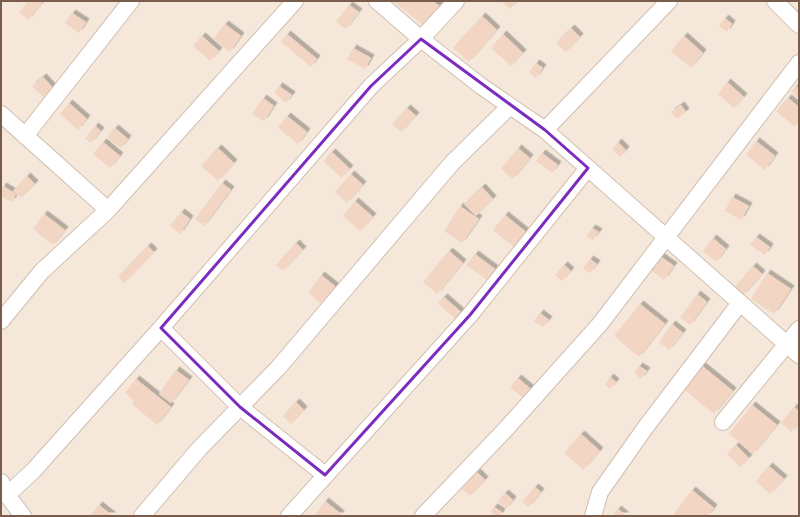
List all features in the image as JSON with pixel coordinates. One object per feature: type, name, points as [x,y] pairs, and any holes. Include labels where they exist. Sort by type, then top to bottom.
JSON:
[{"type":"street","points":[[25,136],[131,1]]},
{"type":"street","points":[[377,1],[421,39],[481,86],[545,130],[799,356]]},
{"type":"street","points":[[23,516],[4,488],[34,471],[161,328],[371,86],[421,39],[456,1]]},
{"type":"street","points":[[545,130],[668,1]]},
{"type":"street","points":[[775,1],[799,25]]},
{"type":"street","points":[[1,321],[42,272],[108,210],[287,4]]},
{"type":"street","points":[[423,516],[505,430],[600,324],[799,63]]},
{"type":"street","points":[[142,516],[199,449],[278,368],[452,163],[510,106]]},
{"type":"street","points":[[1,114],[108,210]]},
{"type":"street","points":[[289,516],[470,315],[588,168]]},
{"type":"street","points":[[593,516],[600,492],[645,428],[740,303]]},
{"type":"street","points":[[161,328],[240,407],[325,475]]},
{"type":"street","points":[[723,422],[799,329]]},
{"type":"highlighted area","points":[[421,39],[545,130],[588,168],[470,315],[325,475],[240,407],[161,328],[371,86]]},
{"type":"shaded area","points":[[1,1],[799,1],[799,516],[1,516]]},
{"type":"building","points":[[29,1],[40,1],[42,3],[28,20],[19,12]]},
{"type":"building","points":[[393,1],[433,1],[442,8],[427,28]]},
{"type":"building","points":[[501,1],[517,1],[510,9]]},
{"type":"building","points":[[349,5],[359,12],[346,29],[336,22]]},
{"type":"building","points":[[72,13],[86,22],[79,33],[65,23]]},
{"type":"building","points":[[482,16],[497,30],[469,62],[453,48]]},
{"type":"building","points":[[725,18],[732,24],[727,32],[719,26]]},
{"type":"building","points":[[225,24],[241,36],[230,52],[213,39]]},
{"type":"building","points":[[571,28],[580,37],[566,52],[556,43]]},
{"type":"building","points":[[287,34],[317,59],[311,67],[281,42]]},
{"type":"building","points":[[503,34],[523,53],[511,66],[491,48]]},
{"type":"building","points":[[202,36],[219,51],[210,61],[193,46]]},
{"type":"building","points":[[684,36],[703,53],[691,68],[671,51]]},
{"type":"building","points":[[353,48],[371,58],[365,69],[347,59]]},
{"type":"building","points":[[536,63],[543,68],[536,78],[529,72]]},
{"type":"building","points":[[43,77],[53,88],[43,97],[32,86]]},
{"type":"building","points":[[727,82],[744,97],[734,108],[718,94]]},
{"type":"building","points":[[279,86],[292,95],[286,103],[274,93]]},
{"type":"building","points":[[796,86],[799,89],[798,98],[791,92]]},
{"type":"building","points":[[263,98],[274,106],[264,121],[252,114]]},
{"type":"building","points":[[788,98],[799,107],[799,122],[795,127],[776,111]]},
{"type":"building","points":[[69,103],[87,119],[78,130],[60,114]]},
{"type":"building","points":[[681,105],[686,112],[677,119],[671,112]]},
{"type":"building","points":[[407,108],[416,116],[401,132],[392,124]]},
{"type":"building","points":[[287,116],[307,132],[298,144],[278,128]]},
{"type":"building","points":[[95,126],[101,131],[91,143],[85,139]]},
{"type":"building","points":[[115,128],[128,139],[121,148],[107,137]]},
{"type":"building","points":[[756,141],[775,156],[765,170],[746,155]]},
{"type":"building","points":[[103,142],[120,156],[110,168],[93,154]]},
{"type":"building","points":[[618,142],[626,150],[620,157],[612,150]]},
{"type":"building","points":[[218,148],[234,163],[218,181],[201,166]]},
{"type":"building","points":[[518,148],[530,158],[513,179],[501,169]]},
{"type":"building","points":[[332,152],[350,169],[341,178],[323,161]]},
{"type":"building","points":[[542,153],[558,165],[552,173],[536,161]]},
{"type":"building","points":[[351,174],[363,185],[347,203],[335,192]]},
{"type":"building","points":[[27,176],[35,184],[21,198],[13,191]]},
{"type":"building","points":[[222,183],[231,190],[204,226],[195,219]]},
{"type":"building","points":[[3,186],[16,194],[12,202],[1,196],[1,189]]},
{"type":"building","points":[[482,187],[493,199],[476,216],[464,204]]},
{"type":"building","points":[[732,197],[749,206],[741,220],[725,211]]},
{"type":"building","points":[[355,201],[373,217],[360,231],[343,216]]},
{"type":"building","points":[[460,206],[479,219],[462,243],[444,231]]},
{"type":"building","points":[[181,212],[190,219],[180,234],[170,226]]},
{"type":"building","points":[[44,214],[65,230],[53,245],[33,229]]},
{"type":"building","points":[[505,215],[526,232],[514,247],[493,230]]},
{"type":"building","points":[[592,228],[599,232],[593,240],[586,236]]},
{"type":"building","points":[[756,237],[770,247],[765,255],[750,245]]},
{"type":"building","points":[[713,238],[726,249],[716,262],[703,251]]},
{"type":"building","points":[[296,243],[303,250],[283,271],[276,265]]},
{"type":"building","points":[[148,246],[154,252],[124,283],[118,277]]},
{"type":"building","points":[[449,251],[463,263],[437,294],[423,282]]},
{"type":"building","points":[[475,254],[495,269],[487,280],[466,265]]},
{"type":"building","points":[[660,256],[674,266],[664,280],[651,270]]},
{"type":"building","points":[[590,259],[597,264],[590,273],[583,268]]},
{"type":"building","points":[[564,265],[571,271],[562,281],[555,275]]},
{"type":"building","points":[[753,266],[762,274],[743,296],[734,288]]},
{"type":"building","points":[[767,273],[791,289],[774,314],[751,299]]},
{"type":"building","points":[[321,275],[340,290],[327,308],[308,293]]},
{"type":"building","points":[[697,294],[707,302],[690,325],[680,318]]},
{"type":"building","points":[[444,297],[461,312],[455,319],[438,303]]},
{"type":"building","points":[[640,304],[665,324],[639,357],[614,336]]},
{"type":"building","points":[[540,313],[549,320],[543,327],[534,321]]},
{"type":"building","points":[[672,324],[683,333],[669,350],[659,342]]},
{"type":"building","points":[[701,365],[733,391],[714,414],[682,388]]},
{"type":"building","points":[[639,366],[647,371],[641,379],[634,373]]},
{"type":"building","points":[[176,370],[189,380],[171,403],[159,394]]},
{"type":"building","points":[[610,377],[616,382],[610,389],[605,384]]},
{"type":"building","points":[[518,378],[532,390],[524,399],[510,387]]},
{"type":"building","points":[[136,379],[171,407],[157,425],[132,404],[134,401],[125,393]]},
{"type":"building","points":[[296,402],[304,410],[291,424],[283,416]]},
{"type":"building","points":[[752,405],[777,425],[753,454],[729,434]]},
{"type":"building","points":[[794,407],[799,411],[799,422],[791,432],[781,423]]},
{"type":"building","points":[[581,434],[600,451],[583,470],[564,453]]},
{"type":"building","points":[[736,445],[749,458],[740,467],[727,454]]},
{"type":"building","points":[[769,466],[784,479],[770,494],[756,481]]},
{"type":"building","points":[[477,472],[485,480],[470,496],[462,489]]},
{"type":"building","points":[[535,487],[541,492],[529,507],[522,502]]},
{"type":"building","points":[[692,490],[714,508],[708,516],[677,516],[674,514]]},
{"type":"building","points":[[505,493],[513,500],[506,509],[498,501]]},
{"type":"building","points":[[325,501],[341,514],[340,516],[314,516]]},
{"type":"building","points":[[99,505],[113,516],[90,516]]},
{"type":"building","points":[[494,507],[502,512],[500,516],[496,516],[490,512]]},
{"type":"building","points":[[618,509],[626,516],[612,516]]}]
